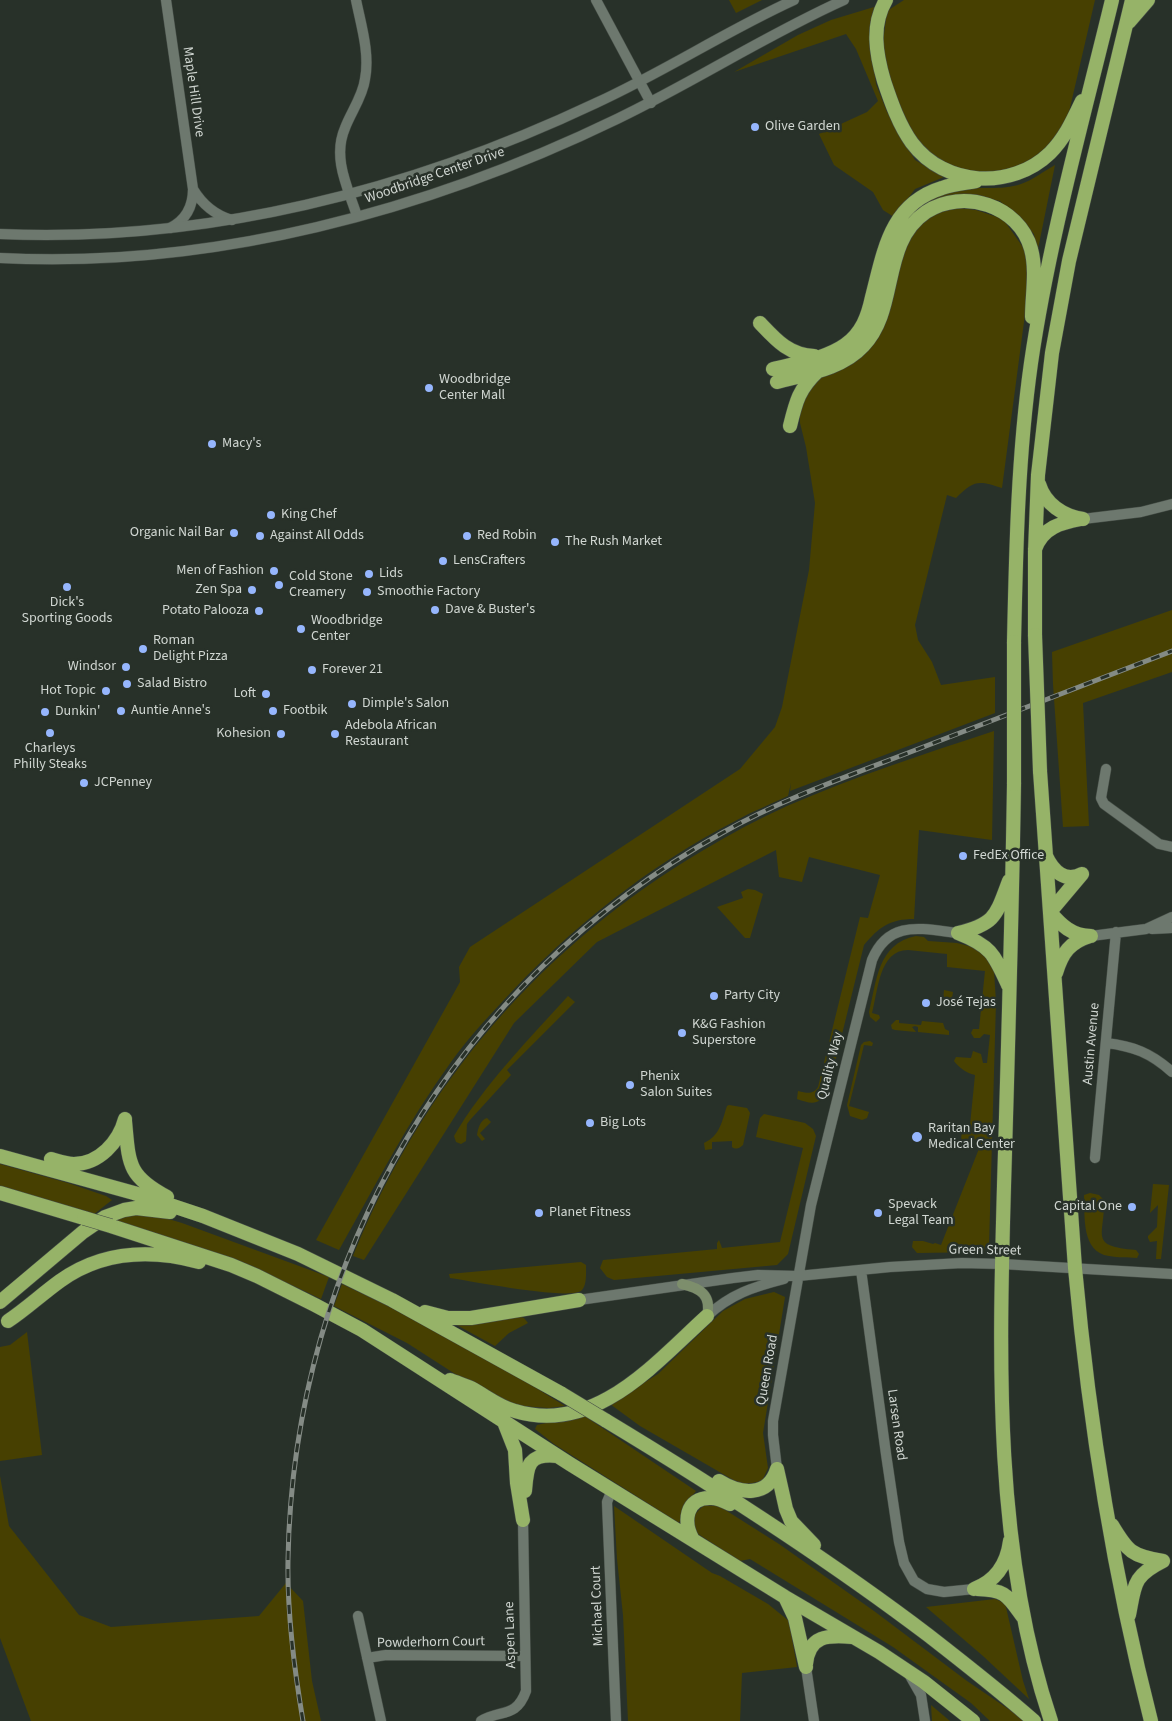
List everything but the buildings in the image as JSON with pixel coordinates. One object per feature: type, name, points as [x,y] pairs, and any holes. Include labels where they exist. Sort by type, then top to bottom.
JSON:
[{"type":"highway","points":[[886,0],[878,20],[876,42],[888,92],[902,127],[916,148],[935,164],[963,176],[989,179]]},
{"type":"highway","points":[[1049,1715],[1036,1673],[1025,1620],[1012,1530],[1004,1442],[1001,1373],[1002,1264],[1013,871],[1014,642],[1018,502],[1031,363],[1050,259],[1112,0]]},
{"type":"highway","points":[[1132,0],[1060,302],[1045,404],[1038,475],[1035,552],[1035,635],[1045,855],[1075,1268],[1087,1381],[1107,1516],[1128,1621],[1151,1721]]},
{"type":"highway","points":[[1126,27],[1148,0]]},
{"type":"highway","points":[[790,426],[795,404],[802,389],[820,363],[845,345],[862,326],[869,312],[888,238],[904,211],[916,201],[935,190],[948,186],[1004,177],[1020,172],[1041,161],[1051,152],[1069,128],[1095,71]]},
{"type":"highway","points":[[775,375],[848,358],[860,350],[870,338],[880,319],[898,248],[908,230],[926,212],[941,205],[957,201],[976,202],[997,209],[1016,224],[1027,239],[1034,268],[1031,363]]},
{"type":"highway","points":[[760,323],[778,342],[789,350],[820,363]]},
{"type":"highway","points":[[1038,475],[1041,490],[1051,504],[1064,512],[1083,519]]},
{"type":"highway","points":[[1035,552],[1038,542],[1048,530],[1061,523],[1083,519]]},
{"type":"highway","points":[[1045,855],[1054,870],[1063,876],[1071,878],[1082,874],[1050,912]]},
{"type":"highway","points":[[958,933],[983,926],[992,919],[1013,871]]},
{"type":"highway","points":[[1050,912],[1070,932],[1091,936]]},
{"type":"highway","points":[[958,933],[977,941],[987,948],[995,958],[1010,990]]},
{"type":"highway","points":[[1054,978],[1062,957],[1069,947],[1078,940],[1091,936]]},
{"type":"highway","points":[[0,1154],[29,1154],[69,1164],[83,1163],[97,1158],[108,1149],[120,1133],[125,1119],[129,1157],[138,1177],[151,1189],[202,1216]]},
{"type":"highway","points":[[0,1154],[100,1182],[202,1216],[298,1254],[392,1300],[562,1394],[667,1457],[756,1514],[840,1570],[952,1654],[1034,1721]]},
{"type":"highway","points":[[0,1193],[111,1226],[231,1265],[299,1296],[362,1330],[557,1456],[786,1597],[855,1637],[905,1669],[973,1721]]},
{"type":"highway","points":[[0,1302],[83,1232],[111,1214],[142,1208],[202,1216]]},
{"type":"highway","points":[[4,1323],[76,1270],[102,1260],[128,1254],[155,1254],[192,1260],[299,1296]]},
{"type":"highway","points":[[392,1300],[433,1315],[458,1319],[579,1300]]},
{"type":"highway","points":[[421,1369],[471,1388],[494,1402],[516,1412],[543,1416],[564,1414],[591,1407],[621,1392],[707,1316]]},
{"type":"highway","points":[[504,1422],[514,1450],[523,1520]]},
{"type":"highway","points":[[523,1520],[527,1468],[537,1457],[557,1456]]},
{"type":"highway","points":[[667,1457],[710,1475],[733,1488],[744,1491],[765,1487],[774,1478],[777,1469]]},
{"type":"highway","points":[[777,1469],[786,1509],[791,1521],[840,1570]]},
{"type":"highway","points":[[693,1540],[687,1527],[687,1518],[690,1509],[699,1500],[719,1499],[756,1514]]},
{"type":"highway","points":[[1107,1516],[1130,1550],[1143,1558],[1168,1560]]},
{"type":"highway","points":[[974,1589],[989,1582],[1001,1569],[1009,1548],[1012,1530]]},
{"type":"highway","points":[[1128,1621],[1138,1579],[1144,1572],[1168,1560]]},
{"type":"highway","points":[[974,1589],[993,1589],[1003,1593],[1025,1620]]},
{"type":"highway","points":[[786,1597],[795,1618],[806,1668]]},
{"type":"highway","points":[[806,1668],[809,1650],[819,1639],[832,1636],[855,1637]]},
{"type":"main road","points":[[682,1284],[695,1287],[704,1294],[708,1305],[707,1316]]},
{"type":"street","name":"Maple Hill Drive","points":[[162,230],[174,225],[187,213],[193,189],[166,0]]},
{"type":"street","points":[[356,0],[364,41],[366,72],[363,89],[344,129],[340,145],[341,167],[357,216]]},
{"type":"street","points":[[596,0],[651,103]]},
{"type":"street","name":"Woodbridge Center Drive","points":[[0,234],[74,235],[162,230],[234,220],[350,194],[488,149],[558,121],[639,83],[742,26],[794,0]]},
{"type":"street","name":"Woodbridge Center Drive","points":[[0,258],[70,259],[163,254],[230,244],[302,230],[437,192],[579,137],[651,103],[793,24],[844,0]]},
{"type":"street","points":[[193,189],[211,210],[234,220]]},
{"type":"street","points":[[1083,519],[1141,512],[1172,504]]},
{"type":"street","points":[[1106,769],[1101,798],[1104,804],[1159,844],[1172,847]]},
{"type":"street","points":[[1146,929],[1172,917]]},
{"type":"street","points":[[1091,936],[1146,929],[1172,928]]},
{"type":"street","name":"Quality Way","points":[[798,1276],[814,1189],[874,954],[884,940],[900,931],[919,929],[958,933]]},
{"type":"street","name":"Austin Avenue","points":[[1095,1158],[1116,932]]},
{"type":"street","points":[[1106,1043],[1136,1048],[1172,1072]]},
{"type":"street","name":"Green Street","points":[[579,1300],[682,1284],[758,1275],[798,1276],[935,1264],[1002,1264],[1172,1274]]},
{"type":"street","name":"Larsen Road","points":[[861,1270],[900,1549],[907,1571],[914,1581],[923,1587],[944,1592],[974,1589]]},
{"type":"street","name":"Green Street","points":[[707,1316],[726,1300],[743,1292],[798,1276]]},
{"type":"street","name":"Queen Road","points":[[777,1469],[773,1421],[798,1276]]},
{"type":"street","name":"Michael Court","points":[[612,1490],[607,1502],[616,1721]]},
{"type":"street","name":"Aspen Lane","points":[[481,1721],[492,1716],[508,1713],[521,1702],[527,1686],[523,1520]]},
{"type":"street","points":[[358,1616],[381,1721]]},
{"type":"street","name":"Powderhorn Court","points":[[367,1658],[386,1655],[526,1656]]},
{"type":"street","points":[[806,1668],[814,1721]]},
{"type":"street","points":[[905,1669],[921,1695],[925,1721]]},
{"type":"shaded area","points":[[729,0],[762,0],[736,13]]},
{"type":"shaded area","points":[[904,0],[1095,0],[1066,125],[1047,150],[1017,169],[981,175],[947,166],[914,139],[898,105],[882,50],[887,11]]},
{"type":"shaded area","points":[[874,7],[869,32],[876,84],[887,112],[915,160],[944,177],[915,189],[894,217],[883,210],[873,192],[834,165],[819,134],[867,112],[878,101],[856,49],[846,34],[734,72],[798,35],[831,20]]},
{"type":"shaded area","points":[[1055,165],[1037,254],[1034,234],[1000,201],[975,196],[897,230],[916,209],[941,194],[960,189],[998,188],[1021,184]]},
{"type":"shaded area","points":[[960,208],[976,210],[1003,219],[1025,250],[1029,284],[1002,488],[977,483],[967,488],[956,498],[947,495],[915,625],[918,640],[932,662],[941,685],[995,677],[995,713],[790,791],[791,783],[788,796],[704,838],[642,878],[612,901],[583,924],[528,975],[463,1046],[435,1084],[406,1131],[339,1250],[316,1240],[460,982],[459,967],[470,947],[740,769],[775,727],[782,707],[809,570],[815,503],[800,423],[800,407],[806,390],[819,378],[854,360],[878,339],[908,239],[922,221],[940,212]]},
{"type":"shaded area","points":[[1172,610],[1172,672],[1083,703],[1089,826],[1063,827],[1052,652]]},
{"type":"shaded area","points":[[994,731],[992,840],[919,830],[914,919],[892,922],[886,925],[864,945],[828,1091],[825,1096],[811,1103],[797,1099],[798,1091],[812,1092],[818,1087],[860,917],[868,918],[880,875],[809,857],[802,882],[779,877],[776,850],[597,942],[514,1023],[364,1260],[353,1256],[382,1193],[415,1133],[452,1077],[494,1024],[540,975],[590,930],[644,889],[713,845],[765,816],[812,795],[863,776]]},
{"type":"shaded area","points":[[748,889],[763,894],[750,938],[745,938],[717,907],[743,898],[741,892]]},
{"type":"shaded area","points":[[916,936],[924,937],[928,941],[957,943],[984,950],[994,971],[996,1002],[989,1246],[985,1246],[985,1252],[917,1253],[912,1247],[913,1241],[941,1245],[982,1141],[972,1139],[968,1145],[961,1142],[962,1126],[970,1125],[975,1075],[963,1070],[954,1061],[956,1057],[971,1058],[973,1051],[981,1054],[983,1063],[987,1063],[990,1035],[984,1034],[980,1038],[974,1038],[971,1033],[973,1029],[979,1029],[985,971],[947,967],[947,954],[908,950],[898,952],[891,957],[881,973],[872,1013],[879,1015],[880,1018],[876,1022],[870,1017],[869,1012],[877,976],[886,955],[903,940]]},
{"type":"shaded area","points":[[944,990],[953,992],[950,1001],[943,1001]]},
{"type":"shaded area","points":[[568,996],[575,1002],[507,1070],[511,1075],[467,1124],[466,1141],[461,1144],[456,1142],[454,1136],[479,1099],[508,1063]]},
{"type":"shaded area","points":[[896,1020],[899,1020],[899,1023],[921,1025],[922,1021],[943,1023],[945,1029],[949,1031],[949,1035],[918,1032],[918,1027],[915,1026],[912,1027],[916,1032],[895,1030],[892,1029],[891,1025]]},
{"type":"shaded area","points":[[870,1041],[873,1043],[872,1046],[864,1045],[849,1106],[869,1112],[867,1118],[862,1120],[850,1116],[847,1105],[861,1045],[864,1042]]},
{"type":"shaded area","points":[[729,1105],[747,1108],[750,1113],[743,1145],[735,1148],[732,1147],[732,1141],[712,1142],[712,1149],[705,1150],[704,1143],[717,1132]]},
{"type":"shaded area","points":[[764,1114],[805,1123],[813,1129],[816,1136],[788,1254],[777,1265],[614,1280],[607,1277],[600,1268],[603,1260],[717,1249],[719,1240],[722,1248],[780,1242],[803,1148],[756,1137],[760,1118]]},
{"type":"shaded area","points":[[487,1118],[491,1122],[480,1133],[485,1139],[482,1141],[477,1133],[481,1123]]},
{"type":"shaded area","points":[[0,1164],[68,1183],[106,1196],[112,1200],[93,1215],[0,1187]]},
{"type":"shaded area","points":[[1153,1184],[1169,1185],[1161,1259],[1156,1259],[1157,1241],[1150,1242],[1148,1238],[1157,1227],[1158,1205],[1150,1213]]},
{"type":"shaded area","points":[[1090,1193],[1099,1195],[1104,1200],[1102,1237],[1105,1242],[1111,1246],[1136,1250],[1139,1254],[1137,1258],[1109,1256],[1093,1248],[1086,1232],[1085,1222],[1084,1195]]},
{"type":"shaded area","points":[[148,1213],[182,1223],[329,1277],[321,1299],[271,1276],[219,1256],[113,1221],[118,1218]]},
{"type":"shaded area","points":[[581,1262],[586,1265],[584,1286],[581,1291],[572,1293],[539,1292],[497,1286],[450,1278],[449,1274]]},
{"type":"shaded area","points":[[342,1284],[386,1305],[520,1378],[565,1406],[549,1408],[521,1406],[477,1388],[407,1343],[334,1306]]},
{"type":"shaded area","points":[[774,1292],[785,1297],[763,1433],[768,1468],[762,1481],[742,1485],[640,1426],[610,1404],[658,1374],[723,1311],[745,1299]]},
{"type":"shaded area","points":[[518,1316],[524,1318],[528,1323],[509,1333],[495,1346],[453,1323]]},
{"type":"shaded area","points":[[27,1332],[42,1455],[0,1461],[0,1347],[10,1345]]},
{"type":"shaded area","points":[[583,1415],[696,1491],[685,1505],[679,1523],[554,1444],[535,1429],[537,1425]]},
{"type":"shaded area","points":[[0,1476],[9,1526],[79,1615],[111,1627],[259,1616],[286,1583],[303,1601],[312,1681],[321,1721],[31,1721],[0,1638]]},
{"type":"shaded area","points":[[704,1505],[719,1506],[779,1544],[874,1611],[967,1681],[1026,1721],[990,1721],[971,1703],[893,1647],[750,1559],[740,1561],[695,1532],[694,1515]]},
{"type":"shaded area","points":[[614,1506],[712,1573],[768,1604],[789,1621],[797,1667],[742,1673],[740,1721],[628,1721],[623,1615]]},
{"type":"shaded area","points":[[995,1599],[1005,1603],[1029,1699],[926,1607]]},
{"type":"shaded area","points":[[931,1705],[950,1721],[932,1721]]},
{"type":"railway","points":[[303,1721],[292,1641],[288,1560],[297,1448],[321,1339],[357,1235],[407,1138],[469,1048],[543,966],[627,894],[722,833],[768,809],[816,789],[1172,651]]},
{"type":"place","name":"Olive Garden","points":[[755,127]]},
{"type":"place","name":"Woodbridge Center Mall","points":[[429,388]]},
{"type":"place","name":"Macy's","points":[[212,444]]},
{"type":"place","name":"King Chef","points":[[271,515]]},
{"type":"place","name":"Organic Nail Bar","points":[[234,533]]},
{"type":"place","name":"Against All Odds","points":[[260,536]]},
{"type":"place","name":"Red Robin","points":[[467,536]]},
{"type":"place","name":"The Rush Market","points":[[555,542]]},
{"type":"place","name":"LensCrafters","points":[[443,561]]},
{"type":"place","name":"Men of Fashion","points":[[274,571]]},
{"type":"place","name":"Lids","points":[[369,574]]},
{"type":"place","name":"Cold Stone Creamery","points":[[279,585]]},
{"type":"place","name":"Dick's Sporting Goods","points":[[67,587]]},
{"type":"place","name":"Zen Spa","points":[[252,590]]},
{"type":"place","name":"Smoothie Factory","points":[[367,592]]},
{"type":"place","name":"Dave & Buster's","points":[[435,610]]},
{"type":"place","name":"Potato Palooza","points":[[259,611]]},
{"type":"place","name":"Woodbridge Center","points":[[301,629]]},
{"type":"place","name":"Roman Delight Pizza","points":[[143,649]]},
{"type":"place","name":"Windsor","points":[[126,667]]},
{"type":"place","name":"Forever 21","points":[[312,670]]},
{"type":"place","name":"Salad Bistro","points":[[127,684]]},
{"type":"place","name":"Hot Topic","points":[[106,691]]},
{"type":"place","name":"Loft","points":[[266,694]]},
{"type":"place","name":"Dimple's Salon","points":[[352,704]]},
{"type":"place","name":"Auntie Anne's","points":[[121,711]]},
{"type":"place","name":"Footbik","points":[[273,711]]},
{"type":"place","name":"Dunkin'","points":[[45,712]]},
{"type":"place","name":"Charleys Philly Steaks","points":[[50,733]]},
{"type":"place","name":"Kohesion","points":[[281,734]]},
{"type":"place","name":"Adebola African Restaurant","points":[[335,734]]},
{"type":"place","name":"JCPenney","points":[[84,783]]},
{"type":"place","name":"FedEx Office","points":[[963,856]]},
{"type":"place","name":"Party City","points":[[714,996]]},
{"type":"place","name":"José Tejas","points":[[926,1003]]},
{"type":"place","name":"K&G Fashion Superstore","points":[[682,1033]]},
{"type":"place","name":"Phenix Salon Suites","points":[[630,1085]]},
{"type":"place","name":"Big Lots","points":[[590,1123]]},
{"type":"place","name":"Raritan Bay Medical Center","points":[[917,1137]]},
{"type":"place","name":"Capital One","points":[[1132,1207]]},
{"type":"place","name":"Planet Fitness","points":[[539,1213]]},
{"type":"place","name":"Spevack Legal Team","points":[[878,1213]]}]
